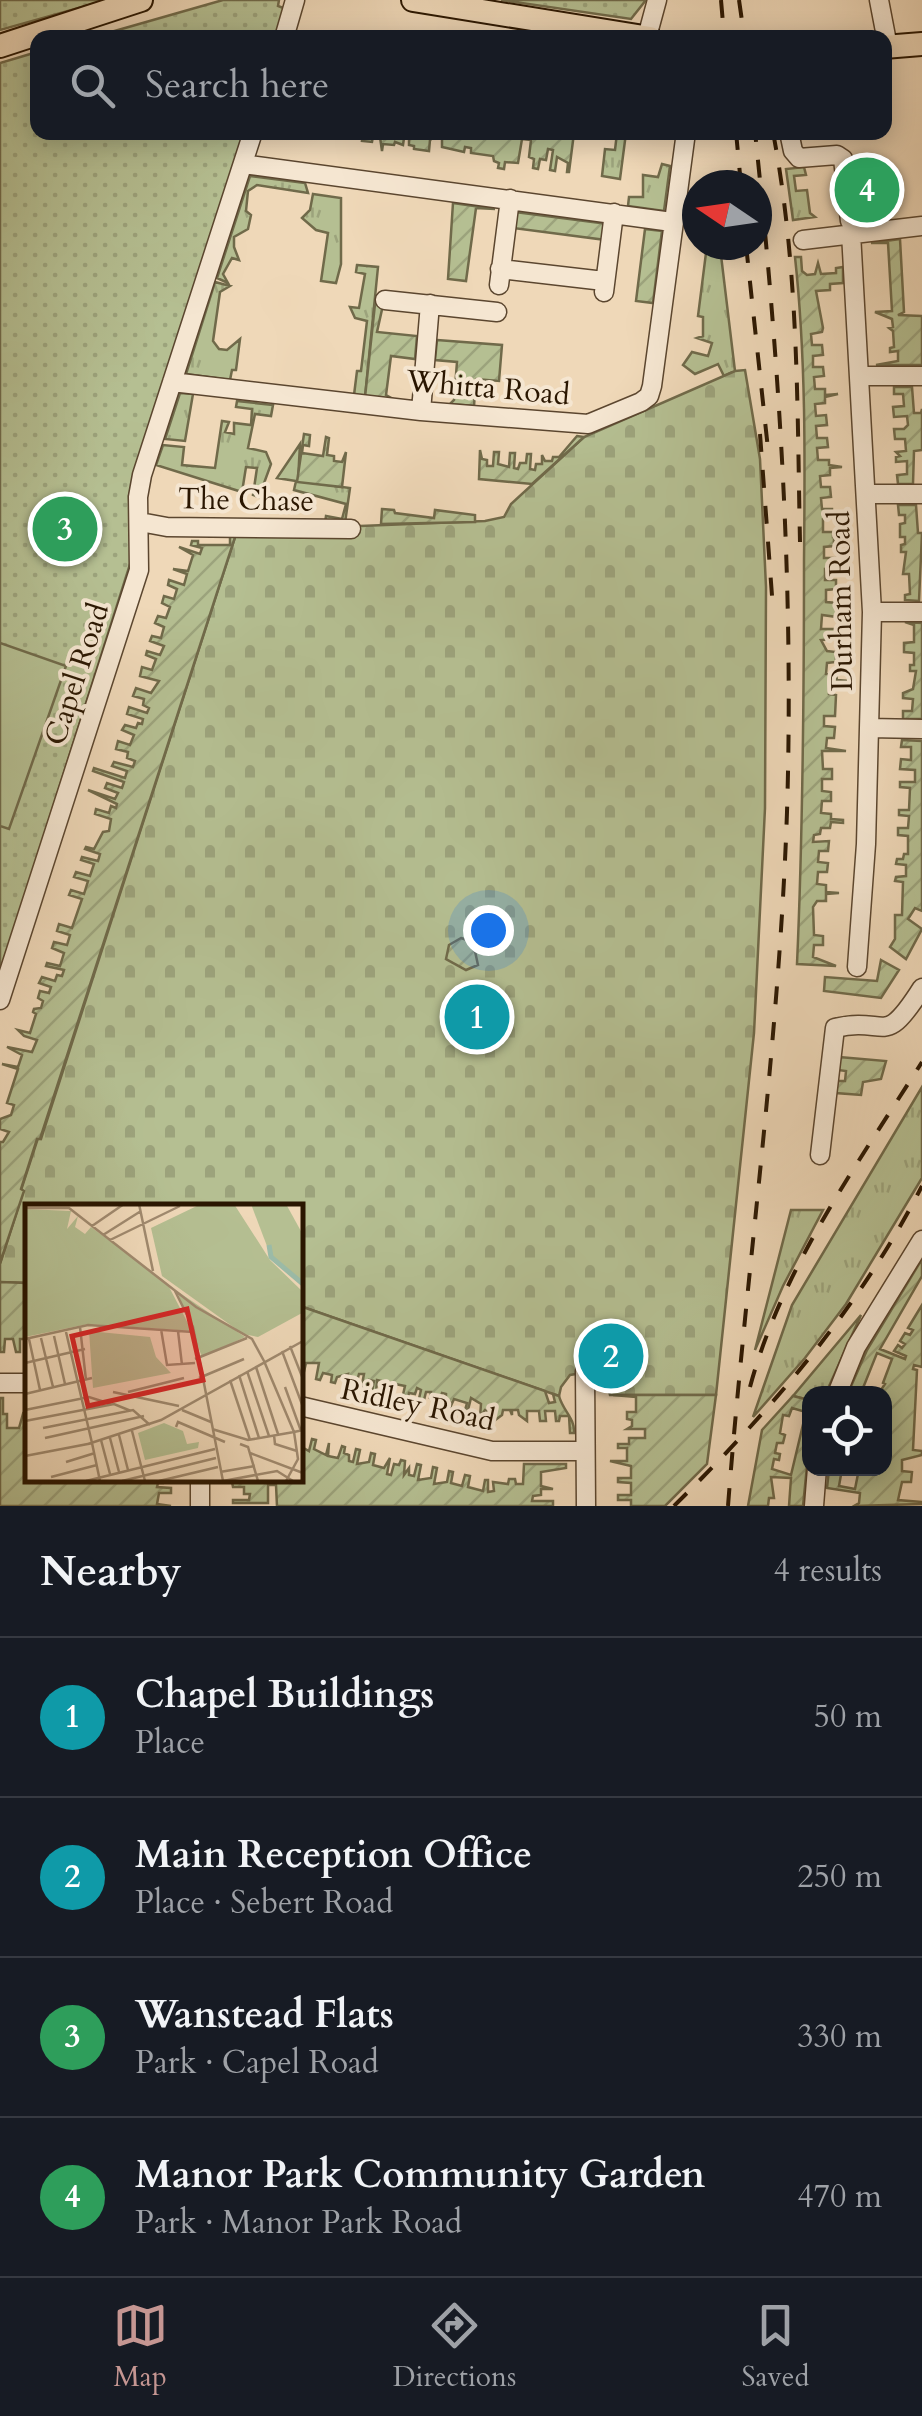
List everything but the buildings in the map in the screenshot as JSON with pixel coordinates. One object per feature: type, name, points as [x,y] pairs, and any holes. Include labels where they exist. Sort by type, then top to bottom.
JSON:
[{"type":"main road","points":[[49,30],[142,0]]},
{"type":"main road","points":[[413,0],[604,30]]},
{"type":"main road","points":[[0,46],[30,36]]},
{"type":"main road","points":[[892,46],[922,44]]},
{"type":"street","points":[[286,30],[295,0]]},
{"type":"street","points":[[651,30],[657,0]]},
{"type":"street","points":[[878,0],[883,30]]},
{"type":"street","name":"Capel Road","points":[[0,1000],[139,570],[138,497],[142,474],[250,140]]},
{"type":"street","name":"Whitta Road","points":[[172,382],[421,411],[588,424],[640,402],[649,396],[652,386],[685,140]]},
{"type":"street","name":"Durham Road","points":[[791,140],[799,158],[837,155],[843,159],[851,227],[872,612],[858,967]]},
{"type":"street","points":[[243,164],[672,222]]},
{"type":"street","points":[[510,199],[500,277],[604,287],[614,213]]},
{"type":"street","points":[[803,240],[851,227],[922,226]]},
{"type":"street","points":[[385,300],[497,312]]},
{"type":"street","points":[[421,411],[430,304]]},
{"type":"street","points":[[860,376],[922,376]]},
{"type":"street","points":[[866,494],[922,494]]},
{"type":"street","name":"The Chase","points":[[140,522],[167,526],[351,529]]},
{"type":"street","points":[[872,612],[922,612]]},
{"type":"street","points":[[870,728],[922,729]]},
{"type":"street","points":[[820,1154],[835,1028],[894,1025],[922,988]]},
{"type":"street","points":[[841,1386],[856,1346],[922,1240]]},
{"type":"street","points":[[585,1371],[586,1506]]},
{"type":"street","name":"Ridley Road","points":[[302,1406],[492,1451],[585,1451]]},
{"type":"street","points":[[814,1506],[816,1476]]},
{"type":"green space","points":[[0,0],[107,0],[0,30]]},
{"type":"green space","points":[[223,0],[279,0],[278,6],[286,9],[279,30],[118,30]]},
{"type":"green space","points":[[501,0],[646,0],[631,19]]},
{"type":"green space","points":[[30,54],[30,140],[244,140],[129,496],[132,558],[0,975],[0,63]]},
{"type":"green space","points":[[380,140],[404,140],[403,145],[383,144],[382,151]]},
{"type":"green space","points":[[409,140],[430,140],[429,151],[409,145]]},
{"type":"green space","points":[[442,140],[522,140],[518,163],[505,162],[504,169],[498,168],[493,156],[471,153],[471,148],[465,147],[464,152],[442,147]]},
{"type":"green space","points":[[531,140],[573,140],[569,172],[568,163],[557,157],[555,171],[550,170],[553,150],[548,149],[546,160],[540,159],[538,169],[533,168],[534,159],[529,157]]},
{"type":"green space","points":[[616,140],[625,140],[620,179],[602,176],[605,149],[615,150]]},
{"type":"green space","points":[[662,164],[670,166],[664,211],[628,206],[629,197],[643,197],[643,175],[658,177]]},
{"type":"green space","points":[[804,167],[806,175],[794,176],[796,191],[807,190],[810,213],[815,217],[793,220],[786,169]]},
{"type":"green space","points":[[872,173],[877,222],[859,224],[859,174]]},
{"type":"green space","points":[[250,176],[305,183],[308,193],[257,185],[248,191],[248,229],[234,237],[239,260],[232,258],[223,274],[228,283],[217,278]]},
{"type":"green space","points":[[313,194],[341,198],[341,264],[336,283],[321,281],[328,233],[316,230],[302,218],[310,210]]},
{"type":"green space","points":[[453,203],[495,209],[476,208],[466,281],[448,279]]},
{"type":"green space","points":[[515,212],[608,224],[606,240],[513,228]]},
{"type":"green space","points":[[645,229],[662,231],[653,303],[636,301]]},
{"type":"green space","points":[[900,239],[904,312],[898,315],[922,316],[922,365],[876,365],[898,361],[898,351],[890,352],[894,347],[893,331],[889,328],[893,327],[892,319],[875,312],[892,311],[888,243],[871,243]]},
{"type":"green space","points":[[795,257],[801,257],[802,271],[807,275],[815,274],[818,263],[821,274],[836,273],[836,268],[843,267],[843,283],[830,284],[830,290],[816,291],[823,328],[822,332],[811,334],[812,345],[822,345],[823,355],[813,356],[813,367],[823,367],[824,376],[814,377],[815,389],[825,389],[825,395],[838,394],[825,397],[825,403],[815,404],[816,416],[826,415],[827,425],[816,426],[817,438],[827,438],[828,447],[817,448],[818,460],[829,460],[829,465],[842,467],[830,468],[830,475],[820,476],[821,487],[830,487],[831,497],[821,498],[822,509],[832,509],[832,518],[823,519],[823,532],[846,538],[834,539],[834,546],[824,547],[824,558],[835,558],[835,568],[825,569],[825,580],[836,580],[836,589],[826,590],[826,602],[837,603],[837,608],[849,608],[837,611],[837,617],[822,615],[821,629],[837,629],[836,639],[821,640],[827,651],[836,652],[836,662],[827,663],[826,674],[849,681],[830,683],[829,694],[836,695],[835,716],[824,716],[824,726],[835,727],[834,738],[827,738],[826,748],[846,751],[822,751],[823,769],[832,769],[832,779],[822,779],[822,791],[831,792],[831,801],[822,801],[821,813],[831,814],[831,819],[843,823],[831,822],[830,828],[821,828],[813,842],[829,841],[828,851],[819,851],[818,862],[828,863],[827,872],[818,872],[817,884],[826,885],[826,892],[839,893],[826,894],[826,901],[817,901],[813,907],[814,935],[823,936],[823,945],[814,945],[813,957],[836,966],[797,964],[803,763],[804,447]]},
{"type":"green space","points":[[705,260],[722,260],[735,371],[724,376],[718,364],[695,374],[683,365],[692,352],[708,356],[712,343],[697,338],[703,336],[703,317],[698,316]]},
{"type":"green space","points":[[357,265],[378,267],[365,397],[354,395],[367,321],[355,318],[350,307],[359,308],[365,274],[356,272]]},
{"type":"green space","points":[[215,282],[230,286],[220,292],[213,341],[219,349],[227,350],[240,339],[236,370],[232,370],[230,380],[186,374]]},
{"type":"green space","points":[[375,304],[383,305],[377,332],[417,336],[415,359],[391,356],[386,395],[395,400],[365,397]]},
{"type":"green space","points":[[437,340],[502,345],[499,381],[476,379],[474,406],[450,404],[454,400],[457,362],[435,360]]},
{"type":"green space","points":[[745,370],[760,459],[766,587],[765,808],[754,1033],[716,1395],[610,1395],[607,1380],[594,1371],[570,1375],[559,1396],[302,1307],[302,1204],[25,1204],[25,1283],[0,1282],[0,1264],[21,1190],[38,1138],[41,1139],[237,531],[504,517],[511,504],[584,437]]},
{"type":"green space","points":[[894,387],[912,387],[914,413],[921,413],[922,409],[922,450],[914,451],[913,484],[898,484],[897,475],[907,474],[907,461],[896,462],[900,456],[896,452],[906,451],[905,439],[895,439],[894,429],[908,425],[907,416],[894,417],[893,407],[904,406],[903,394],[894,394]]},
{"type":"green space","points":[[180,393],[193,394],[185,441],[165,439]]},
{"type":"green space","points":[[237,401],[273,405],[271,416],[255,414],[248,448],[266,452],[271,464],[259,497],[253,495],[257,468],[246,467],[242,492],[156,465],[163,445],[184,447],[182,465],[215,468],[222,421],[229,422],[225,432],[234,434],[234,423],[251,425],[252,409],[236,407]]},
{"type":"green space","points":[[304,434],[310,435],[309,446],[303,445],[302,453],[323,456],[326,437],[327,455],[334,456],[334,461],[342,462],[346,452],[342,487],[297,482]]},
{"type":"green space","points":[[577,436],[584,437],[532,484],[479,479],[480,450],[487,466],[493,466],[494,452],[499,452],[498,464],[509,467],[510,453],[515,453],[514,468],[518,469],[520,463],[526,463],[527,454],[531,454],[530,469],[535,470],[536,464],[542,464],[542,455],[545,461],[552,461]]},
{"type":"green space","points":[[300,444],[298,481],[350,488],[345,523],[325,523],[326,516],[342,519],[346,504],[294,490],[296,481],[277,478]]},
{"type":"green space","points":[[898,505],[916,505],[918,533],[922,533],[919,601],[905,600],[905,595],[910,594],[909,574],[903,574],[906,552],[901,552],[905,537],[900,537],[900,524],[905,523],[905,515],[899,515]]},
{"type":"green space","points":[[382,509],[434,518],[435,510],[475,515],[475,522],[381,524]]},
{"type":"green space","points":[[230,531],[237,531],[0,1263],[0,1142],[9,1132],[0,1129],[0,1119],[11,1115],[14,1105],[7,1103],[18,1069],[2,1064],[18,1067],[22,1055],[7,1047],[32,1052],[37,1040],[18,1030],[30,1033],[34,1009],[41,1008],[43,1001],[38,998],[40,991],[49,993],[51,987],[39,983],[42,977],[55,981],[57,975],[62,976],[64,970],[46,966],[60,966],[64,953],[52,948],[54,942],[67,945],[70,935],[57,931],[59,924],[72,928],[82,899],[69,895],[71,890],[84,894],[88,881],[74,877],[76,872],[90,876],[94,864],[81,860],[82,857],[98,861],[100,854],[85,849],[94,849],[103,832],[109,831],[111,819],[95,814],[96,809],[109,813],[111,806],[116,808],[117,804],[88,790],[115,799],[118,793],[105,788],[107,783],[122,788],[124,782],[93,771],[94,768],[125,778],[127,771],[112,766],[114,762],[133,767],[135,761],[127,758],[128,752],[116,749],[118,741],[130,745],[134,735],[122,730],[125,725],[136,728],[138,723],[142,724],[143,719],[127,714],[129,707],[147,713],[149,708],[143,705],[144,699],[133,696],[136,688],[151,693],[159,681],[140,676],[142,667],[152,670],[156,659],[146,655],[147,651],[160,655],[164,646],[150,641],[152,636],[161,638],[164,627],[155,623],[158,616],[166,618],[170,607],[162,603],[164,596],[174,599],[177,589],[168,585],[169,580],[184,585],[187,574],[173,569],[188,571],[193,555],[179,547],[200,554],[202,548],[191,545],[192,541],[198,541],[198,545],[230,545]]},
{"type":"green space","points":[[905,622],[922,623],[922,719],[903,719],[903,711],[912,711],[913,699],[903,698],[903,693],[913,689],[916,671],[910,671],[914,653],[904,652],[904,643],[914,642],[914,625]]},
{"type":"green space","points":[[0,643],[66,666],[9,829],[0,826]]},
{"type":"green space","points":[[902,740],[922,741],[922,911],[915,908],[908,919],[922,929],[906,959],[890,947],[895,939],[895,915],[902,915],[903,882],[895,881],[896,877],[906,876],[906,865],[896,864],[897,859],[908,854],[908,836],[898,835],[898,828],[908,828],[909,816],[899,815],[899,810],[909,810],[910,788],[900,787],[900,782],[915,782],[915,770],[900,769],[901,759],[911,760],[911,747],[901,747]]},
{"type":"green space","points":[[461,938],[473,942],[478,965],[466,970],[446,959],[449,945]]},
{"type":"green space","points":[[881,960],[899,970],[881,998],[824,991],[825,977],[877,981]]},
{"type":"green space","points":[[839,1057],[886,1061],[881,1079],[863,1082],[861,1095],[836,1093],[837,1081],[845,1081],[846,1071],[838,1070]]},
{"type":"green space","points":[[922,1087],[922,1178],[846,1304],[753,1417],[792,1305]]},
{"type":"green space","points":[[791,1210],[823,1210],[755,1350]]},
{"type":"green space","points":[[922,1259],[922,1276],[880,1349],[905,1359],[906,1356],[894,1351],[905,1344],[900,1341],[905,1333],[910,1335],[913,1330],[908,1328],[922,1305],[922,1367],[914,1365],[913,1369],[917,1370],[913,1450],[922,1451],[922,1455],[902,1460],[902,1471],[912,1472],[911,1482],[902,1482],[898,1500],[922,1504],[854,1506],[859,1503],[860,1493],[827,1488],[828,1476],[841,1476],[839,1486],[855,1489],[858,1476],[892,1476],[892,1386],[883,1383],[892,1359],[877,1353],[864,1386],[851,1386],[867,1350]]},
{"type":"green space","points":[[0,1282],[25,1283],[25,1339],[20,1339],[20,1352],[16,1352],[13,1339],[5,1339],[4,1352],[0,1352]]},
{"type":"green space","points":[[302,1307],[545,1391],[549,1403],[555,1402],[553,1394],[559,1396],[573,1423],[574,1433],[570,1433],[569,1416],[560,1416],[556,1421],[555,1411],[545,1411],[546,1421],[540,1421],[539,1411],[527,1411],[527,1421],[518,1410],[512,1410],[512,1415],[510,1410],[503,1410],[494,1421],[490,1420],[492,1412],[485,1410],[480,1417],[481,1404],[471,1398],[464,1414],[467,1403],[454,1399],[449,1410],[451,1403],[442,1393],[438,1408],[434,1407],[435,1399],[430,1398],[431,1392],[426,1392],[423,1404],[418,1403],[421,1390],[417,1388],[415,1394],[409,1393],[407,1401],[402,1399],[405,1386],[395,1384],[392,1397],[387,1396],[390,1383],[377,1380],[376,1393],[372,1392],[374,1381],[369,1380],[366,1391],[361,1390],[364,1374],[359,1374],[357,1381],[352,1380],[350,1387],[346,1386],[348,1374],[337,1377],[335,1383],[331,1382],[332,1375],[323,1373],[320,1380],[316,1379],[319,1363],[306,1363],[303,1376]]},
{"type":"green space","points":[[861,1315],[829,1386],[802,1386],[802,1398],[793,1396]]},
{"type":"green space","points":[[613,1395],[716,1395],[707,1464],[665,1506],[631,1506],[631,1500],[618,1500],[618,1495],[631,1495],[631,1483],[618,1482],[618,1478],[631,1478],[631,1466],[610,1461],[627,1461],[627,1448],[618,1448],[618,1444],[629,1444],[629,1438],[645,1438],[645,1429],[627,1429],[632,1420],[627,1419],[627,1412],[636,1412],[636,1397]]},
{"type":"green space","points":[[793,1396],[802,1398],[802,1411],[792,1408],[789,1416],[783,1415],[780,1433],[785,1435],[783,1443],[777,1443],[775,1453],[780,1454],[779,1460],[774,1459],[772,1469],[791,1475],[802,1429],[802,1476],[806,1476],[803,1506],[789,1506],[791,1478],[771,1477],[774,1498],[769,1498],[768,1506],[748,1506],[762,1430]]},
{"type":"green space","points":[[0,1398],[3,1414],[7,1414],[7,1428],[19,1428],[25,1416],[25,1481],[164,1481],[157,1487],[171,1488],[171,1493],[159,1493],[157,1504],[171,1506],[0,1506]]},
{"type":"green space","points":[[312,1439],[316,1440],[314,1449],[326,1455],[329,1443],[328,1456],[338,1458],[342,1446],[353,1462],[356,1449],[360,1450],[357,1464],[369,1462],[371,1453],[375,1454],[373,1465],[384,1468],[390,1458],[387,1474],[391,1475],[394,1464],[399,1465],[401,1460],[405,1461],[404,1475],[409,1468],[409,1475],[414,1476],[417,1464],[421,1465],[418,1480],[431,1478],[433,1467],[437,1468],[434,1484],[447,1482],[449,1471],[453,1472],[451,1483],[462,1486],[465,1475],[470,1476],[468,1487],[483,1491],[488,1480],[488,1492],[494,1491],[493,1482],[508,1484],[509,1479],[515,1479],[516,1484],[523,1484],[524,1464],[566,1464],[566,1468],[541,1472],[541,1486],[553,1489],[541,1489],[541,1495],[533,1496],[532,1501],[553,1501],[553,1506],[277,1506],[276,1485],[268,1485],[268,1503],[233,1503],[249,1500],[250,1494],[244,1494],[244,1487],[233,1487],[232,1482],[302,1481],[302,1447],[309,1451]]},
{"type":"railway","points":[[721,0],[724,30]]},
{"type":"railway","points":[[739,0],[743,30]]},
{"type":"railway","points":[[737,140],[740,170]]},
{"type":"railway","points":[[728,1506],[777,986],[789,727],[783,472],[756,140]]},
{"type":"railway","points":[[774,140],[792,286],[800,542]]},
{"type":"railway","points":[[748,260],[768,449]]},
{"type":"railway","points":[[760,434],[773,609]]},
{"type":"railway","points":[[750,1387],[781,1300],[801,1259],[922,1062]]},
{"type":"railway","points":[[674,1506],[745,1433],[811,1356],[870,1274],[922,1186]]},
{"type":"place","name":"Manor Park Community Garden","points":[[867,190]]},
{"type":"place","name":"Wanstead Flats","points":[[65,529]]},
{"type":"place","name":"Chapel Buildings","points":[[477,1017]]},
{"type":"place","name":"Main Reception Office","points":[[611,1356]]}]
